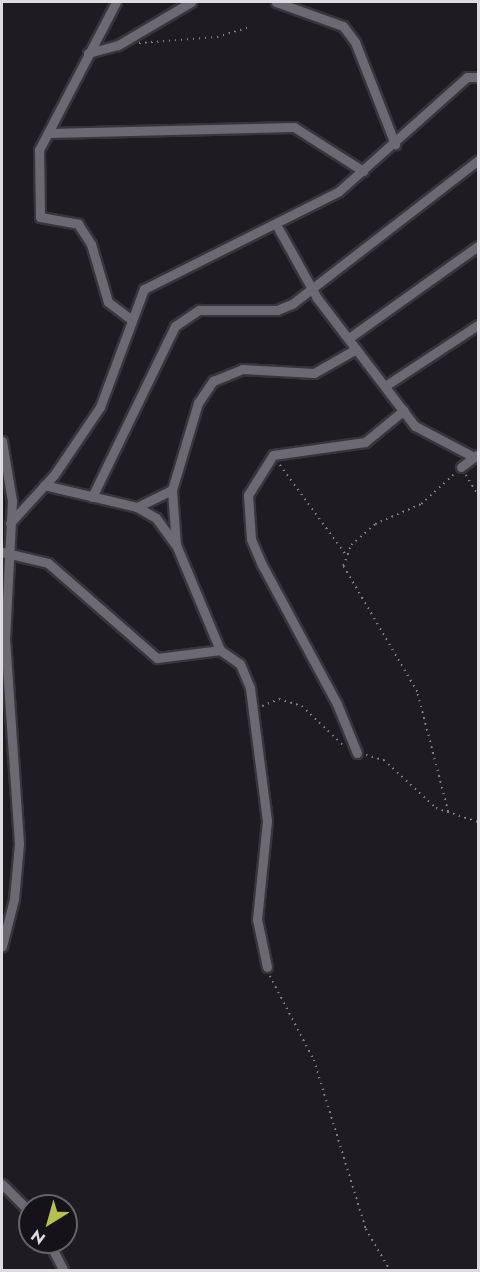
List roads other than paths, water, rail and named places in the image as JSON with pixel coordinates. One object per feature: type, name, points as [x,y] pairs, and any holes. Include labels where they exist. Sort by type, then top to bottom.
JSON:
[{"type":"street","points":[[116,2],[39,150],[40,217],[78,224],[91,244],[108,302],[129,318]]},
{"type":"street","points":[[88,53],[118,45],[191,2]]},
{"type":"street","points":[[276,2],[344,26],[355,42],[395,144]]},
{"type":"street","points":[[10,523],[44,485],[100,407],[129,318],[144,289],[242,237],[277,226],[363,171],[467,77],[478,77]]},
{"type":"street","points":[[49,133],[294,127],[363,171]]},
{"type":"street","points":[[92,497],[175,326],[199,310],[277,310],[478,159]]},
{"type":"street","points":[[277,226],[309,286],[404,410],[437,440],[476,455]]},
{"type":"street","points":[[349,338],[478,246]]},
{"type":"street","points":[[385,386],[478,325]]},
{"type":"street","points":[[176,545],[172,490],[198,403],[213,381],[242,369],[314,373],[356,349]]},
{"type":"street","points":[[357,753],[337,704],[251,539],[248,495],[273,455],[365,442],[404,410]]},
{"type":"street","points":[[2,441],[8,457],[10,523],[4,552],[7,711],[19,844],[14,899],[2,946]]},
{"type":"street","points":[[461,467],[476,455]]},
{"type":"street","points":[[44,485],[137,507],[156,518],[176,545],[220,650],[240,664],[252,701],[267,821],[257,919],[267,967]]},
{"type":"street","points":[[137,507],[172,490]]},
{"type":"street","points":[[4,552],[48,563],[157,658],[220,650]]},
{"type":"street","points":[[2,1184],[18,1200]]},
{"type":"street","points":[[55,1254],[63,1270]]}]
